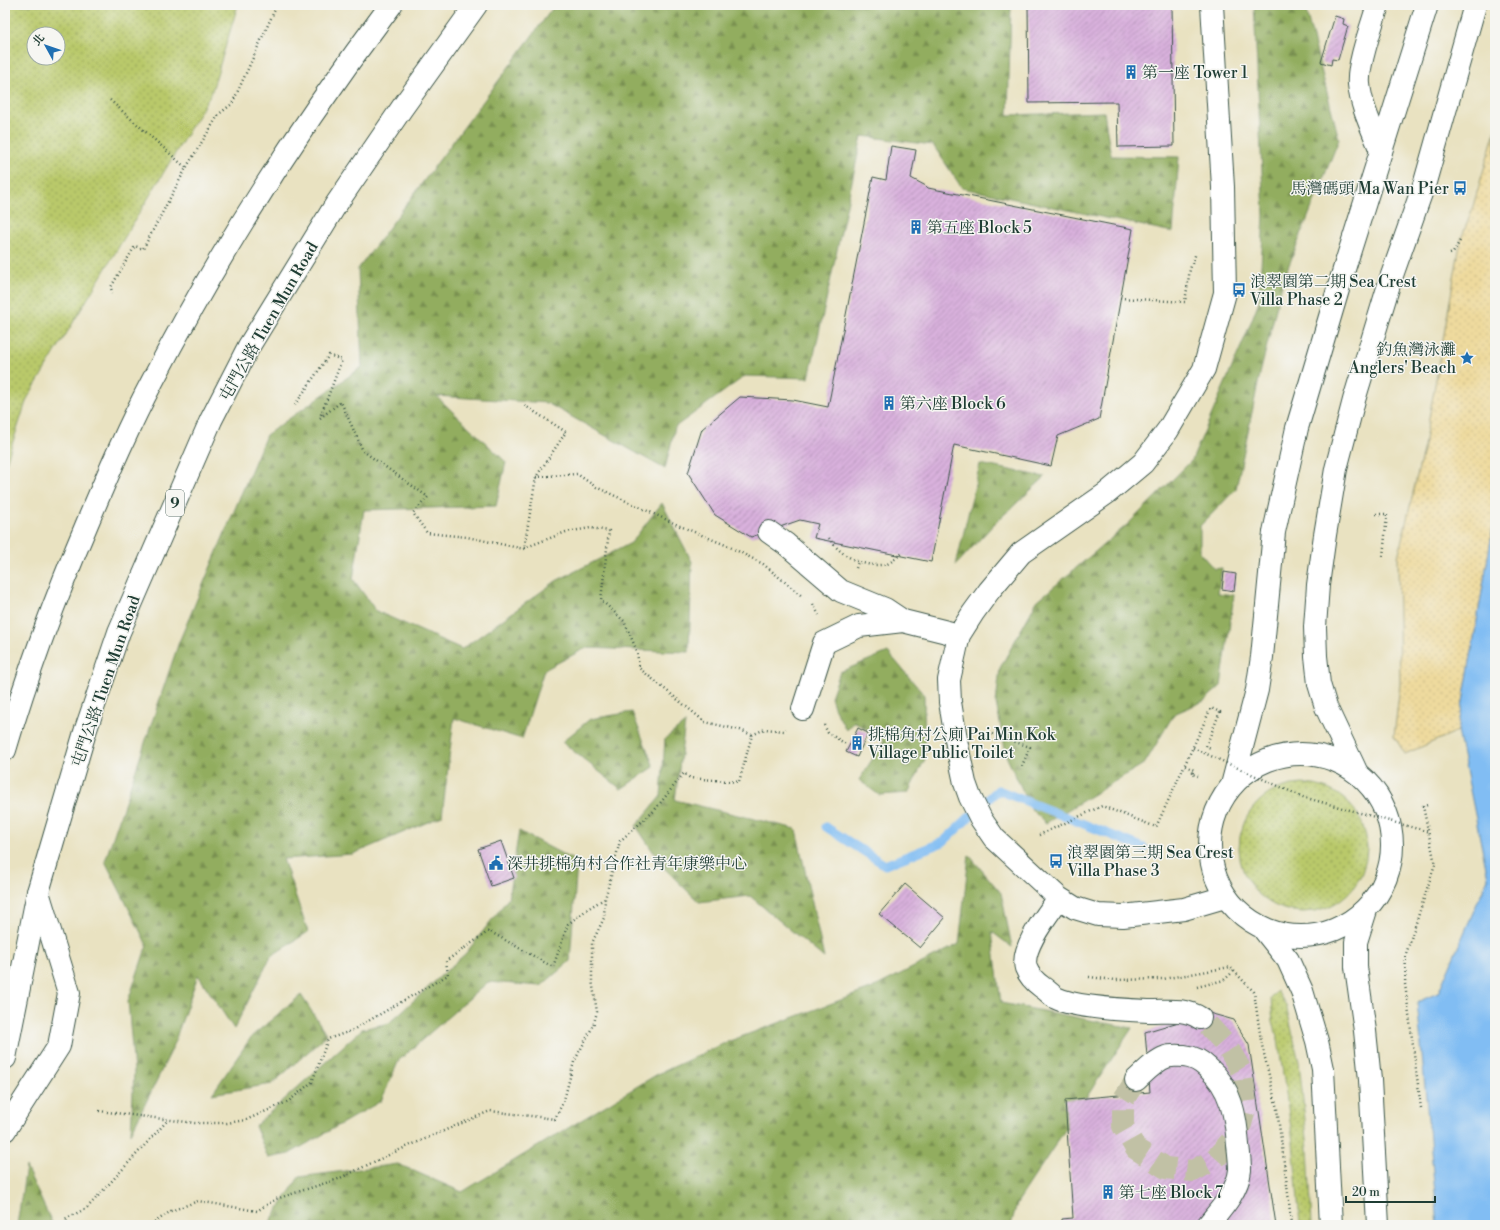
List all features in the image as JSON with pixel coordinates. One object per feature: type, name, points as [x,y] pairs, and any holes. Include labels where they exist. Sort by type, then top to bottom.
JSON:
[{"type":"main road","points":[[5,750],[25,686],[65,576],[105,482],[153,379],[229,244],[271,176],[335,82],[391,5]]},
{"type":"main road","name":"屯門公路 Tuen Mun Road","points":[[5,1058],[38,892],[85,732],[119,632],[212,420],[249,346],[335,206],[402,108],[476,5]]},
{"type":"main road","points":[[1212,5],[1223,187],[1225,294],[1204,369],[1168,430],[1143,463],[1107,494],[1021,553],[981,602],[959,635],[949,680],[952,715],[965,783],[981,819],[994,838],[1059,898],[1075,908],[1098,914],[1123,916],[1184,909],[1225,897]]},
{"type":"main road","points":[[1378,5],[1360,69],[1359,82],[1361,98],[1381,152]]},
{"type":"main road","points":[[1232,785],[1257,690],[1262,657],[1274,532],[1297,428],[1427,5]]},
{"type":"main road","points":[[1357,773],[1326,707],[1319,684],[1316,656],[1316,620],[1318,585],[1325,535],[1336,469],[1354,400],[1391,278],[1425,182],[1476,5]]},
{"type":"main road","points":[[769,532],[786,544],[841,591],[885,608],[903,621]]},
{"type":"main road","points":[[803,709],[824,643],[858,626],[903,621],[959,635]]},
{"type":"main road","points":[[1366,910],[1344,926],[1319,935],[1292,937],[1265,930],[1243,917],[1225,897],[1214,876],[1210,852],[1211,828],[1218,805],[1232,785],[1248,770],[1267,760],[1288,755],[1309,754],[1341,761],[1374,788],[1383,804],[1392,831],[1391,860],[1385,880],[1383,886],[1366,910],[1356,942],[1356,967],[1370,1080],[1378,1225]]},
{"type":"main road","points":[[5,1130],[59,1046],[69,993],[38,892]]},
{"type":"main road","points":[[1059,898],[1035,932],[1027,951],[1026,968],[1034,981],[1057,998],[1085,1006],[1150,1011],[1180,1011],[1200,1018]]},
{"type":"main road","points":[[1265,930],[1288,960],[1302,991],[1317,1041],[1323,1069],[1331,1225]]},
{"type":"main road","points":[[1136,1080],[1166,1057],[1187,1056],[1197,1059],[1215,1073],[1227,1092],[1237,1127],[1240,1170],[1233,1192],[1208,1225]]},
{"type":"path","points":[[112,294],[111,287],[135,246],[143,249],[186,168],[218,114],[232,104],[277,5]]},
{"type":"path","points":[[110,100],[186,168]]},
{"type":"path","points":[[1450,254],[1453,253],[1461,239]]},
{"type":"path","points":[[1120,298],[1185,302],[1190,269],[1197,251]]},
{"type":"path","points":[[295,405],[329,355],[342,360],[320,418],[341,402],[363,451],[428,496],[413,513],[427,533],[467,537],[524,549],[566,532],[591,528],[609,531],[601,600],[624,621],[637,651],[639,668],[705,722],[740,730],[752,735],[765,729],[784,731],[799,711],[803,709]]},
{"type":"path","points":[[524,405],[566,432],[536,477],[524,549]]},
{"type":"path","points":[[536,477],[577,474],[603,490],[680,526],[728,546],[763,564],[814,605],[819,616],[838,629],[842,635]]},
{"type":"path","points":[[1376,514],[1387,514],[1383,556]]},
{"type":"path","points":[[829,538],[834,546],[846,556],[858,562],[887,564],[903,553]]},
{"type":"path","points":[[1039,835],[1102,806],[1156,827],[1210,708],[1220,712],[1206,746],[1211,748]]},
{"type":"path","points":[[992,734],[1030,747],[1022,766]]},
{"type":"path","points":[[151,1225],[171,1211],[198,1201],[257,1211],[276,1199],[338,1179],[397,1151],[490,1111],[555,1119],[564,1100],[574,1062],[593,1026],[597,1012],[592,980],[592,943],[604,918],[605,899],[620,841],[654,811],[684,773],[690,778],[739,782],[752,735]]},
{"type":"path","points":[[1192,748],[1303,797],[1429,832]]},
{"type":"path","points":[[1184,766],[1194,770],[1192,774],[1198,776]]},
{"type":"path","points":[[1421,1108],[1405,984],[1406,954],[1435,864],[1423,806],[1428,805]]},
{"type":"path","points":[[99,1111],[195,1123],[227,1123],[246,1120],[288,1101],[312,1082],[328,1039],[351,1031],[448,975],[446,961],[489,931],[553,967],[568,924],[589,908],[605,899]]},
{"type":"path","points":[[69,1225],[65,1219],[86,1208],[168,1120]]},
{"type":"green space","points":[[5,5],[238,5],[211,94],[27,399],[5,466]]},
{"type":"green space","points":[[555,5],[1011,5],[1008,115],[1104,112],[1111,156],[1179,157],[1173,232],[962,188],[933,145],[862,136],[809,378],[745,376],[675,427],[665,469],[547,403],[436,396],[506,462],[496,506],[364,510],[353,579],[376,611],[462,649],[556,581],[631,543],[662,503],[692,562],[689,652],[586,648],[544,670],[522,739],[454,718],[442,816],[353,854],[283,859],[308,932],[271,956],[234,1029],[198,975],[172,1049],[131,1133],[134,1071],[128,1001],[147,945],[105,861],[179,642],[266,435],[362,367],[358,269]]},
{"type":"green space","points":[[1254,5],[1312,5],[1306,11],[1339,139],[1283,280],[1260,374],[1236,489],[1200,526],[1200,553],[1214,569],[1222,568],[1218,593],[1234,595],[1221,686],[1204,701],[1174,714],[1145,763],[1046,823],[1032,810],[1007,758],[996,703],[1000,668],[1037,601],[1128,524],[1192,460],[1246,335],[1259,301],[1264,215]]},
{"type":"green space","points":[[980,464],[1045,477],[993,525],[956,565]]},
{"type":"green space","points":[[888,652],[924,695],[925,759],[908,793],[879,795],[859,780],[884,741],[854,721],[846,730],[834,707],[831,697],[840,672]]},
{"type":"green space","points":[[632,712],[654,767],[621,789],[562,742],[590,719]]},
{"type":"green space","points":[[685,723],[675,800],[796,829],[824,958],[750,896],[699,902],[664,868],[636,826],[661,796],[665,739]]},
{"type":"green space","points":[[1303,784],[1315,785],[1327,789],[1348,803],[1362,824],[1366,836],[1366,860],[1362,872],[1348,893],[1327,907],[1315,911],[1303,912],[1291,911],[1279,907],[1258,893],[1244,872],[1240,860],[1239,848],[1240,836],[1244,824],[1258,803],[1279,789],[1291,785]]},
{"type":"green space","points":[[519,831],[577,862],[570,961],[541,986],[488,982],[399,1060],[381,1101],[289,1154],[268,1158],[255,1126],[362,1029],[389,1023],[466,953],[508,899]]},
{"type":"green space","points":[[969,855],[1001,893],[1012,947],[992,932],[1001,1003],[1132,1028],[1017,1203],[1011,1225],[268,1225],[299,1177],[398,1164],[462,1192],[656,1075],[727,1042],[873,988],[959,944]]},
{"type":"green space","points":[[1277,991],[1286,1005],[1299,1062],[1308,1148],[1312,1225],[1300,1225],[1293,1141],[1278,1040],[1273,1022],[1271,999]]},
{"type":"green space","points":[[301,995],[327,1035],[272,1084],[212,1094],[252,1036]]},
{"type":"green space","points":[[26,1167],[53,1225],[17,1225]]},
{"type":"sand","name":"釣魚灣泳灘 Anglers' Beach","points":[[1495,131],[1495,516],[1458,731],[1405,754],[1394,736],[1400,685],[1398,557],[1424,446],[1461,239],[1471,213]]},
{"type":"water","points":[[1495,516],[1495,1225],[1438,1225],[1417,1002],[1438,993],[1488,878],[1458,731]]},
{"type":"building","points":[[1028,5],[1172,5],[1174,146],[1118,147],[1117,102],[1029,103]]},
{"type":"building","points":[[1335,16],[1344,19],[1343,24],[1348,26],[1338,60],[1332,59],[1331,65],[1321,62]]},
{"type":"building","points":[[891,146],[916,150],[911,178],[928,188],[1133,229],[1099,419],[1058,436],[1051,466],[954,445],[931,562],[814,538],[818,524],[800,520],[751,537],[715,515],[688,473],[702,429],[740,397],[793,400],[828,407],[873,177],[886,180]]},
{"type":"building","points":[[1224,572],[1236,574],[1234,591],[1222,589]]},
{"type":"building","name":"排棉角村公廁 Pai Min Kok Village Public Toilet","points":[[858,728],[868,733],[857,757],[846,752]]},
{"type":"building","name":"深井排棉角村合作社青年康樂中心","points":[[501,841],[514,878],[491,886],[478,849]]},
{"type":"building","points":[[905,884],[945,918],[920,948],[879,914]]},
{"type":"building","points":[[1209,1013],[1234,1020],[1249,1045],[1276,1225],[1062,1225],[1062,1219],[1073,1218],[1065,1100],[1150,1092],[1145,1032]]},
{"type":"waterway","points":[[826,827],[885,865],[943,842],[998,790],[1144,848]]},
{"type":"tunnel","points":[[1136,1080],[1123,1100],[1123,1126],[1136,1149],[1166,1168],[1193,1171],[1215,1159],[1232,1140],[1241,1124],[1246,1106],[1242,1072],[1227,1046],[1200,1018]]},
{"type":"place","name":"第一座 Tower 1","points":[[1131,72]]},
{"type":"place","name":"馬灣碼頭 Ma Wan Pier","points":[[1460,188]]},
{"type":"place","name":"第五座 Block 5","points":[[916,227]]},
{"type":"place","name":"浪翠園第二期 Sea Crest Villa Phase 2","points":[[1239,290]]},
{"type":"place","name":"釣魚灣泳灘 Anglers' Beach","points":[[1467,358]]},
{"type":"place","name":"第六座 Block 6","points":[[889,403]]},
{"type":"place","name":"排棉角村公廁 Pai Min Kok Village Public Toilet","points":[[857,743]]},
{"type":"place","name":"浪翠園第三期 Sea Crest Villa Phase 3","points":[[1056,861]]},
{"type":"place","name":"深井排棉角村合作社青年康樂中心","points":[[496,863]]},
{"type":"place","name":"第七座 Block 7","points":[[1108,1192]]}]
